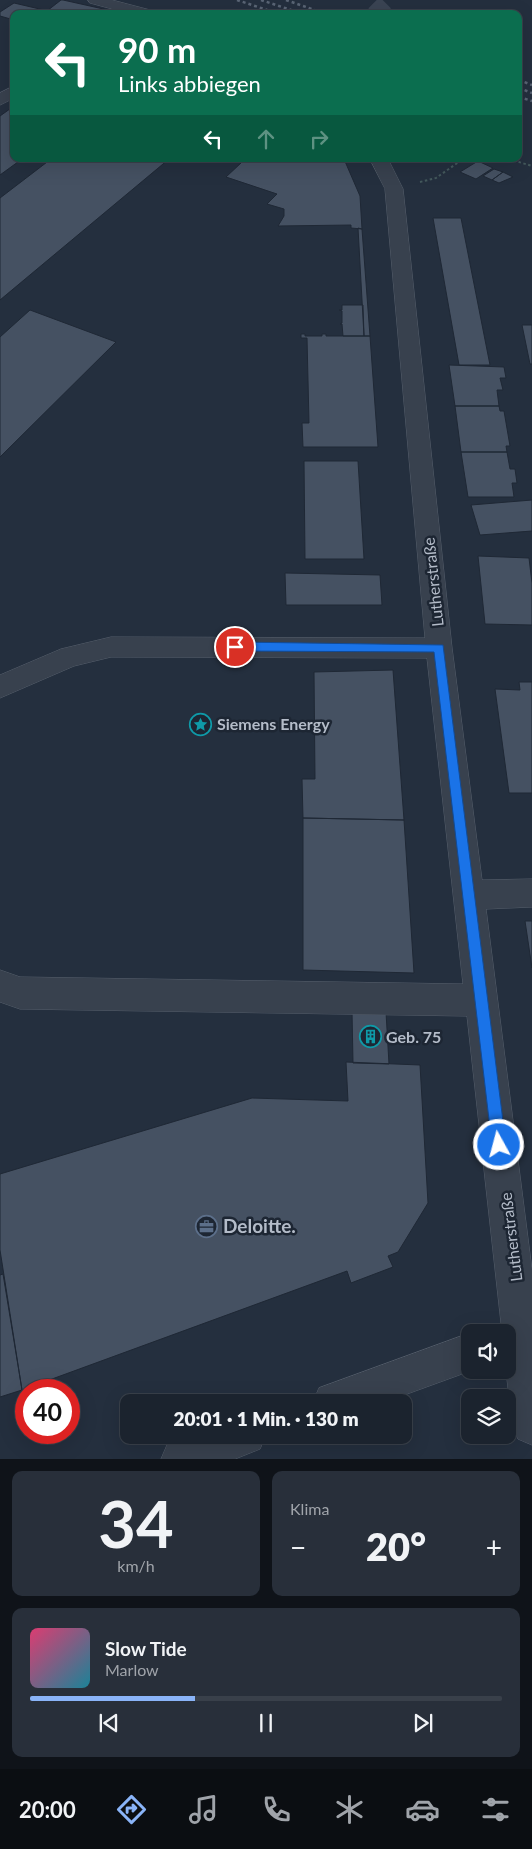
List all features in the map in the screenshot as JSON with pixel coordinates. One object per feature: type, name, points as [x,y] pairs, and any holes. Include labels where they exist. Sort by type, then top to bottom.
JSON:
[{"type":"street","points":[[95,0],[134,10]]},
{"type":"street","name":"Lutherstraße","points":[[380,162],[394,190],[439,648],[532,1425]]},
{"type":"street","points":[[0,687],[70,656],[111,647],[439,648]]},
{"type":"street","points":[[468,895],[532,893]]},
{"type":"street","points":[[0,986],[20,993],[481,1000]]},
{"type":"street","points":[[355,1394],[461,1355]]},
{"type":"street","points":[[181,1459],[222,1444]]},
{"type":"path","points":[[394,190],[436,178],[459,162]]},
{"type":"path","points":[[519,162],[532,166]]},
{"type":"building","points":[[63,0],[108,10],[48,10]]},
{"type":"building","points":[[14,3],[44,10],[10,10],[10,19],[0,16],[0,12]]},
{"type":"building","points":[[10,109],[10,162],[18,162],[0,175],[0,116]]},
{"type":"building","points":[[47,162],[165,162],[0,300],[0,198]]},
{"type":"building","points":[[238,162],[345,162],[360,196],[362,229],[351,228],[351,225],[278,226],[284,216],[284,209],[267,204],[277,194],[226,177],[241,163]]},
{"type":"building","points":[[476,162],[493,168],[476,179],[460,172]]},
{"type":"building","points":[[494,169],[503,172],[492,180],[483,176]]},
{"type":"building","points":[[503,172],[513,177],[499,183],[492,180]]},
{"type":"building","points":[[433,218],[461,218],[490,365],[459,365]]},
{"type":"building","points":[[358,228],[362,229],[370,336],[364,336]]},
{"type":"building","points":[[342,305],[363,305],[364,336],[343,336],[342,324],[340,324],[342,323],[342,311],[339,310],[342,310]]},
{"type":"building","points":[[30,310],[116,342],[0,457],[0,337]]},
{"type":"building","points":[[522,325],[532,325],[532,364],[530,364]]},
{"type":"building","points":[[301,334],[305,334],[305,336],[322,336],[322,334],[326,334],[326,336],[370,336],[378,447],[303,447],[302,423],[309,423],[307,338],[301,338]]},
{"type":"building","points":[[449,365],[504,367],[506,378],[500,378],[503,390],[497,390],[499,406],[455,406]]},
{"type":"building","points":[[455,406],[499,406],[500,411],[504,411],[510,446],[506,446],[507,452],[461,452]]},
{"type":"building","points":[[461,452],[507,452],[510,469],[515,469],[517,483],[512,483],[514,497],[468,497]]},
{"type":"building","points":[[304,461],[358,461],[364,559],[305,559]]},
{"type":"building","points":[[532,500],[532,531],[480,535],[471,505]]},
{"type":"building","points":[[478,556],[529,558],[532,583],[532,625],[485,624]]},
{"type":"building","points":[[285,573],[380,575],[382,605],[286,605]]},
{"type":"building","points":[[393,670],[404,820],[303,818],[302,779],[315,779],[314,672]]},
{"type":"building","points":[[519,682],[532,682],[532,793],[509,793],[495,689],[520,690]]},
{"type":"building","points":[[303,818],[404,820],[414,973],[303,970]]},
{"type":"building","points":[[525,921],[532,921],[532,968]]},
{"type":"building","name":"Geb. 75","points":[[352,1011],[386,1012],[389,1064],[353,1063]]},
{"type":"building","name":"Deloitte.","points":[[346,1062],[420,1065],[428,1203],[398,1252],[388,1256],[393,1267],[351,1283],[347,1271],[52,1379],[20,1379],[0,1250],[0,1174],[252,1098],[348,1101]]},
{"type":"building","points":[[3,1274],[20,1379],[15,1379],[15,1392],[0,1397],[0,1275]]},
{"type":"tunnel","points":[[378,10],[388,0]]},
{"type":"railway","points":[[237,0],[267,10]]},
{"type":"railway","points":[[261,0],[291,10]]},
{"type":"railway","points":[[286,0],[315,10]]},
{"type":"railway","points":[[522,81],[532,85]]},
{"type":"railway","points":[[522,89],[532,93]]},
{"type":"railway","points":[[522,98],[532,101]]},
{"type":"place","name":"Siemens Energy","points":[[201,724]]},
{"type":"place","name":"Geb. 75","points":[[370,1037]]},
{"type":"place","name":"Deloitte.","points":[[207,1226]]},
{"type":"route","points":[[235,647],[439,648],[499,1145]]}]
